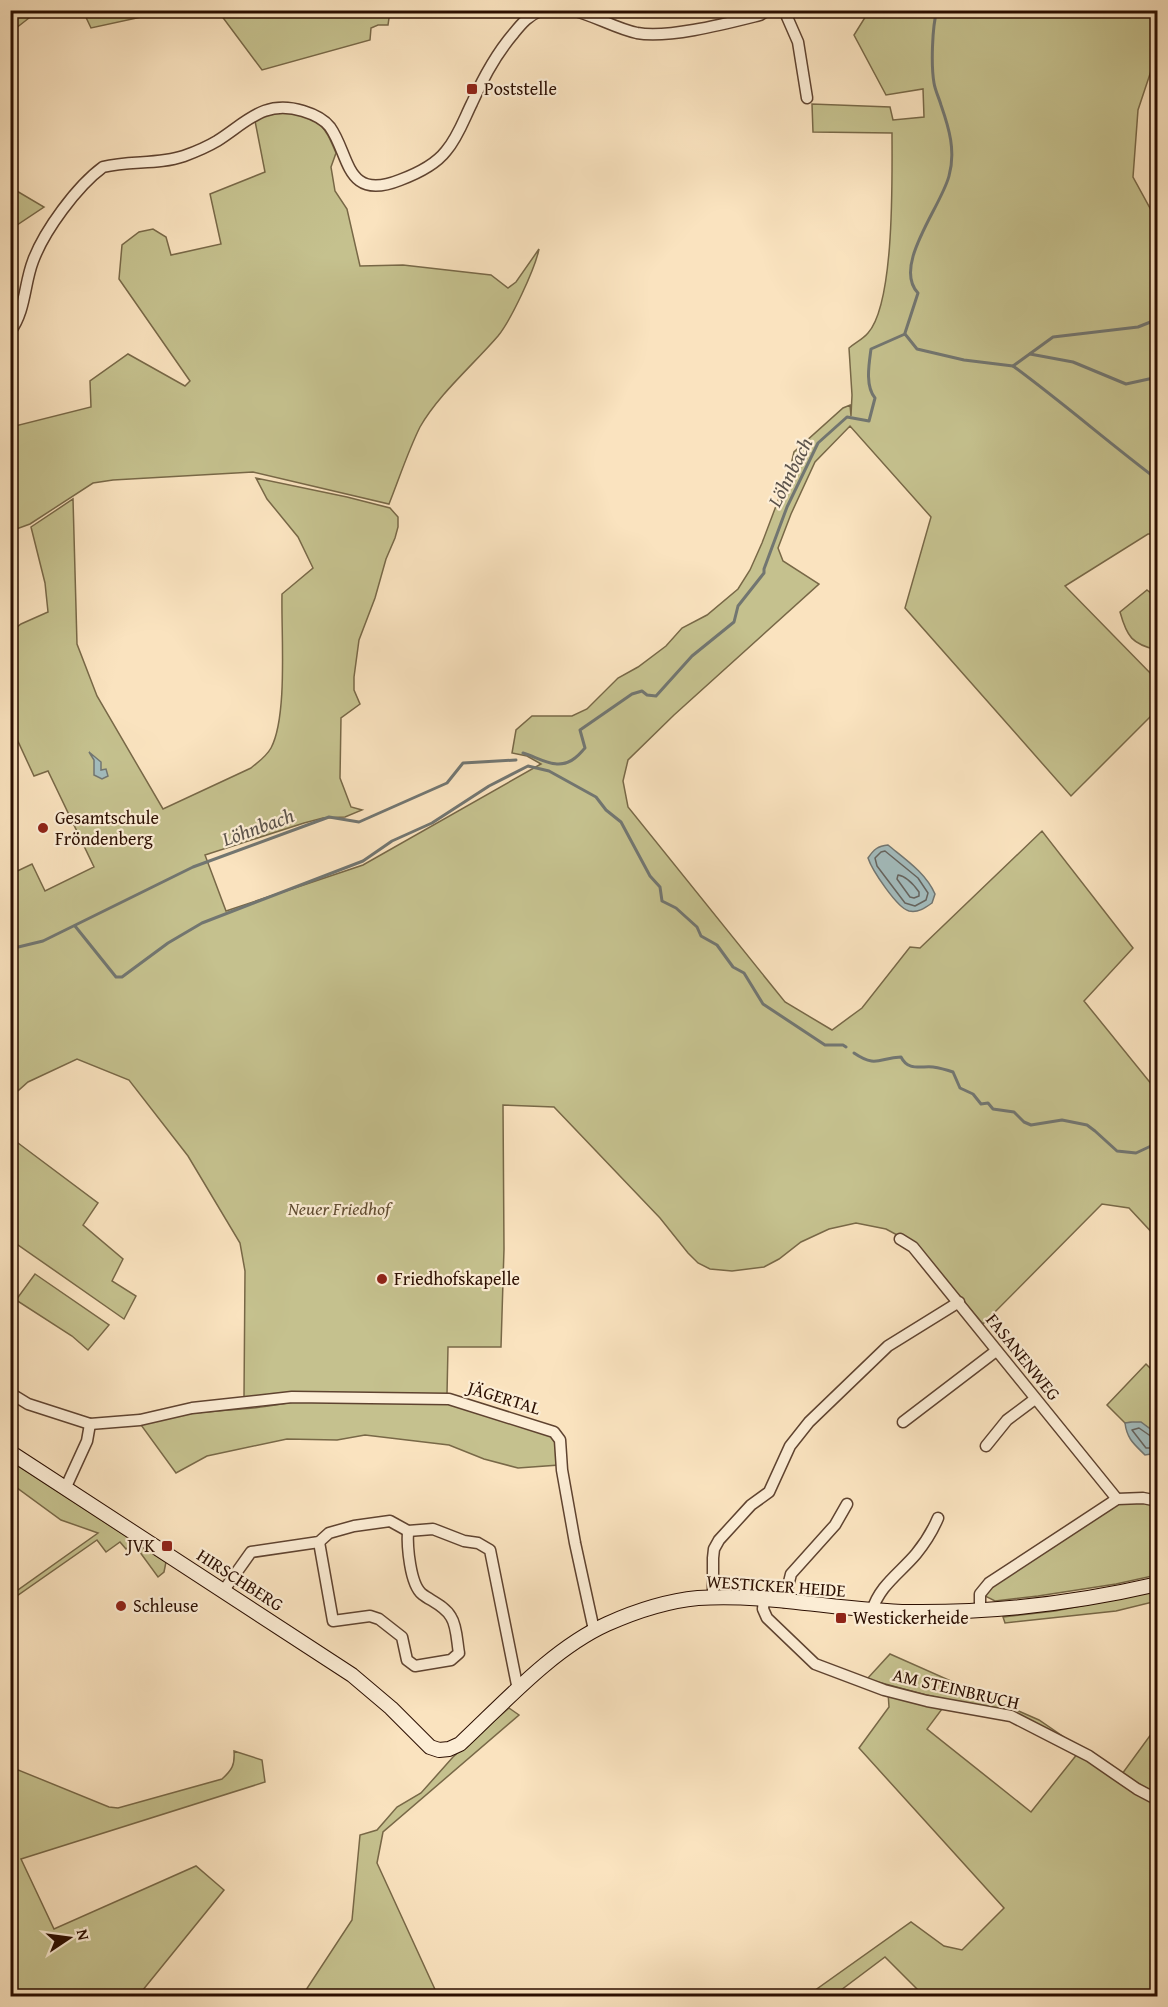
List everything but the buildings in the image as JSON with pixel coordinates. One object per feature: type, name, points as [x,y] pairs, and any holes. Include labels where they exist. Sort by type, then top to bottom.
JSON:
[{"type":"street","points":[[10,332],[21,311],[33,262],[44,238],[59,215],[95,173],[103,167],[181,157],[216,141],[250,118],[269,109],[292,108],[325,121],[331,128],[347,167],[355,176],[372,185],[398,181],[432,163],[447,151],[488,69],[504,44],[525,20],[542,10]]},
{"type":"street","points":[[571,10],[614,27],[646,34],[699,29],[760,15],[768,10]]},
{"type":"street","points":[[784,10],[798,42],[807,98]]},
{"type":"street","name":"FASANENWEG","points":[[900,1239],[913,1247],[959,1302],[1117,1499]]},
{"type":"street","points":[[713,1598],[714,1549],[719,1540],[751,1505],[769,1492],[790,1446],[809,1422],[888,1346],[959,1302]]},
{"type":"street","points":[[903,1422],[996,1351]]},
{"type":"street","points":[[10,1393],[28,1404],[90,1424],[87,1441],[65,1489]]},
{"type":"street","name":"JÄGERTAL","points":[[90,1424],[140,1420],[192,1408],[292,1398],[449,1399],[542,1427],[554,1432],[560,1440],[562,1470],[575,1543],[594,1630]]},
{"type":"street","points":[[986,1446],[1007,1420],[1035,1399]]},
{"type":"street","name":"HIRSCHBERG","points":[[10,1452],[352,1675],[391,1708],[430,1747],[439,1750]]},
{"type":"street","points":[[980,1611],[980,1594],[989,1582],[1117,1499],[1143,1498],[1158,1501]]},
{"type":"street","points":[[784,1602],[791,1574],[836,1525],[848,1504]]},
{"type":"street","points":[[872,1611],[882,1588],[920,1549],[931,1535],[938,1518]]},
{"type":"street","points":[[224,1590],[251,1552],[318,1542],[329,1533],[354,1526],[390,1521],[408,1531],[433,1529],[464,1541],[478,1543],[490,1550],[518,1690]]},
{"type":"street","points":[[318,1542],[333,1621],[370,1616],[379,1619],[402,1637],[407,1660],[415,1666],[451,1660],[459,1653],[452,1617],[420,1592],[415,1583],[408,1545],[408,1531]]},
{"type":"street","name":"WESTICKER HEIDE","points":[[439,1750],[450,1749],[460,1744],[557,1656],[594,1630],[649,1608],[678,1601],[713,1598],[764,1599],[872,1611],[980,1611],[1055,1605],[1158,1584]]},
{"type":"street","name":"AM STEINBRUCH","points":[[764,1599],[767,1618],[815,1664],[885,1690],[927,1701],[988,1710],[1011,1716],[1089,1756],[1137,1789],[1158,1800]]},
{"type":"green space","points":[[11,10],[38,10],[38,11],[11,32]]},
{"type":"green space","points":[[83,11],[169,11],[91,28]]},
{"type":"green space","points":[[218,11],[390,11],[388,25],[371,28],[370,40],[262,70]]},
{"type":"green space","name":"Neuer Friedhof","points":[[869,11],[1157,11],[1157,53],[1138,110],[1133,177],[1157,221],[1157,534],[1148,534],[1065,586],[1157,680],[1157,710],[1071,796],[905,608],[931,517],[850,426],[815,462],[778,548],[783,561],[819,584],[674,715],[628,760],[623,781],[628,807],[785,1002],[832,1030],[862,1008],[910,947],[920,948],[1042,831],[1133,948],[1084,1001],[1157,1091],[1157,1238],[1129,1208],[1102,1204],[983,1324],[916,1245],[886,1229],[856,1223],[829,1229],[801,1242],[764,1267],[732,1271],[710,1269],[698,1263],[688,1253],[660,1218],[554,1107],[503,1105],[504,1249],[501,1347],[448,1347],[447,1394],[291,1392],[244,1398],[245,1271],[240,1243],[188,1156],[129,1080],[77,1059],[28,1082],[11,1097],[11,874],[32,864],[45,891],[94,867],[48,771],[34,776],[15,735],[11,736],[11,632],[21,624],[48,612],[45,583],[31,527],[73,499],[77,644],[97,696],[163,809],[251,768],[269,751],[276,734],[282,695],[282,594],[313,568],[298,537],[267,499],[256,478],[390,508],[398,517],[395,538],[359,640],[354,690],[360,704],[341,718],[340,778],[351,807],[362,810],[345,817],[323,818],[304,823],[205,855],[226,911],[363,865],[541,764],[527,756],[512,753],[516,730],[532,716],[572,716],[587,709],[618,678],[638,667],[666,646],[682,628],[707,615],[738,589],[750,570],[762,543],[790,469],[794,452],[843,408],[850,405],[851,416],[849,348],[868,333],[877,318],[887,268],[892,207],[892,133],[813,132],[812,104],[890,107],[893,120],[924,117],[923,89],[886,95],[854,35]]},
{"type":"green space","points":[[289,112],[308,117],[320,124],[332,143],[336,153],[331,167],[335,191],[347,209],[360,266],[403,265],[491,275],[508,288],[516,282],[539,249],[516,307],[498,336],[446,392],[420,427],[389,504],[253,472],[113,480],[93,483],[30,524],[11,531],[11,427],[91,407],[90,381],[128,354],[185,386],[190,381],[119,279],[122,245],[139,232],[153,229],[166,237],[171,255],[221,244],[210,194],[265,172],[255,121],[270,113]]},
{"type":"green space","points":[[10,187],[44,207],[11,229],[10,229]]},
{"type":"green space","points":[[1147,590],[1157,598],[1157,650],[1142,645],[1132,638],[1125,628],[1120,612]]},
{"type":"green space","points":[[10,1137],[98,1203],[83,1225],[123,1259],[112,1281],[136,1296],[124,1319],[11,1240]]},
{"type":"green space","points":[[35,1274],[109,1325],[88,1350],[72,1336],[16,1300]]},
{"type":"green space","points":[[1146,1364],[1157,1375],[1157,1434],[1142,1425],[1125,1423],[1107,1405]]},
{"type":"green space","points":[[301,1401],[449,1402],[548,1432],[557,1440],[559,1465],[518,1468],[484,1459],[449,1445],[365,1435],[337,1440],[287,1439],[207,1456],[176,1473],[141,1425],[191,1414]]},
{"type":"green space","points":[[10,1460],[166,1562],[164,1572],[158,1577],[134,1544],[126,1549],[120,1542],[106,1552],[97,1540],[11,1600],[11,1595],[98,1533],[61,1520],[17,1488],[11,1492]]},
{"type":"green space","points":[[1118,1501],[1157,1504],[1157,1575],[1038,1596],[995,1601],[985,1596],[990,1584]]},
{"type":"green space","points":[[1157,1591],[1157,1601],[1116,1611],[1005,1623],[1003,1617],[1055,1611]]},
{"type":"green space","points":[[890,1654],[1039,1720],[1080,1748],[1012,1713],[926,1695],[867,1679]]},
{"type":"green space","points":[[888,1692],[945,1705],[927,1729],[1031,1812],[1078,1753],[1157,1802],[1157,1996],[924,1996],[885,1957],[833,1996],[807,1996],[911,1922],[944,1946],[962,1950],[1004,1908],[859,1748],[889,1707]]},
{"type":"green space","points":[[509,1708],[519,1715],[383,1832],[377,1863],[438,1996],[299,1996],[306,1990],[352,1920],[360,1835],[377,1830],[397,1807],[421,1793],[453,1757]]},
{"type":"green space","points":[[1157,1726],[1157,1794],[1122,1774]]},
{"type":"green space","points":[[234,1751],[262,1760],[265,1782],[21,1859],[54,1929],[196,1866],[224,1890],[138,1996],[11,1996],[11,1767],[109,1807],[118,1808],[222,1779],[232,1767]]},
{"type":"water","points":[[89,752],[101,762],[101,770],[106,769],[108,776],[102,779],[94,775],[94,760]]},
{"type":"water","points":[[888,845],[926,879],[935,894],[932,903],[918,911],[909,911],[898,903],[886,888],[868,858],[876,848]]},
{"type":"water","points":[[1141,1422],[1157,1434],[1157,1453],[1145,1455],[1132,1441],[1125,1423]]},
{"type":"waterway","points":[[905,333],[918,293],[912,281],[911,268],[914,252],[944,189],[952,158],[947,122],[933,76],[933,36],[937,10]]},
{"type":"waterway","name":"Löhnbach","points":[[523,753],[549,763],[569,762],[585,748],[580,730],[632,694],[642,691],[647,695],[656,696],[692,656],[734,622],[738,606],[764,573],[787,507],[818,443],[847,417],[869,421],[875,398],[869,381],[871,349],[905,334],[917,349],[964,360],[1013,366],[1053,337],[1138,327],[1158,319]]},
{"type":"waterway","points":[[1030,354],[1073,362],[1126,384],[1158,377]]},
{"type":"waterway","points":[[1013,366],[1158,480]]},
{"type":"waterway","name":"Löhnbach","points":[[10,949],[43,941],[193,867],[329,817],[359,822],[447,783],[463,763],[516,760]]},
{"type":"waterway","points":[[75,926],[116,977],[122,977],[168,943],[202,923],[363,861],[392,841],[432,823],[489,786],[528,766],[549,771],[596,797],[606,810],[621,822],[650,876],[660,887],[662,901],[676,908],[697,927],[701,936],[717,945],[733,967],[744,973],[763,1004],[825,1045],[846,1047]]},
{"type":"waterway","points":[[854,1053],[861,1058],[873,1061],[901,1057],[911,1066],[933,1067],[953,1072],[960,1088],[973,1094],[981,1104],[988,1103],[993,1109],[1014,1112],[1024,1122],[1031,1125],[1062,1120],[1087,1125],[1117,1151],[1136,1153],[1151,1146],[1158,1147]]},
{"type":"place","name":"Poststelle","points":[[472,89]]},
{"type":"place","name":"Gesamtschule Fröndenberg","points":[[43,828]]},
{"type":"place","name":"Friedhofskapelle","points":[[382,1279]]},
{"type":"place","name":"JVK","points":[[167,1546]]},
{"type":"place","name":"Schleuse","points":[[121,1606]]},
{"type":"place","name":"Westickerheide","points":[[841,1618]]}]
